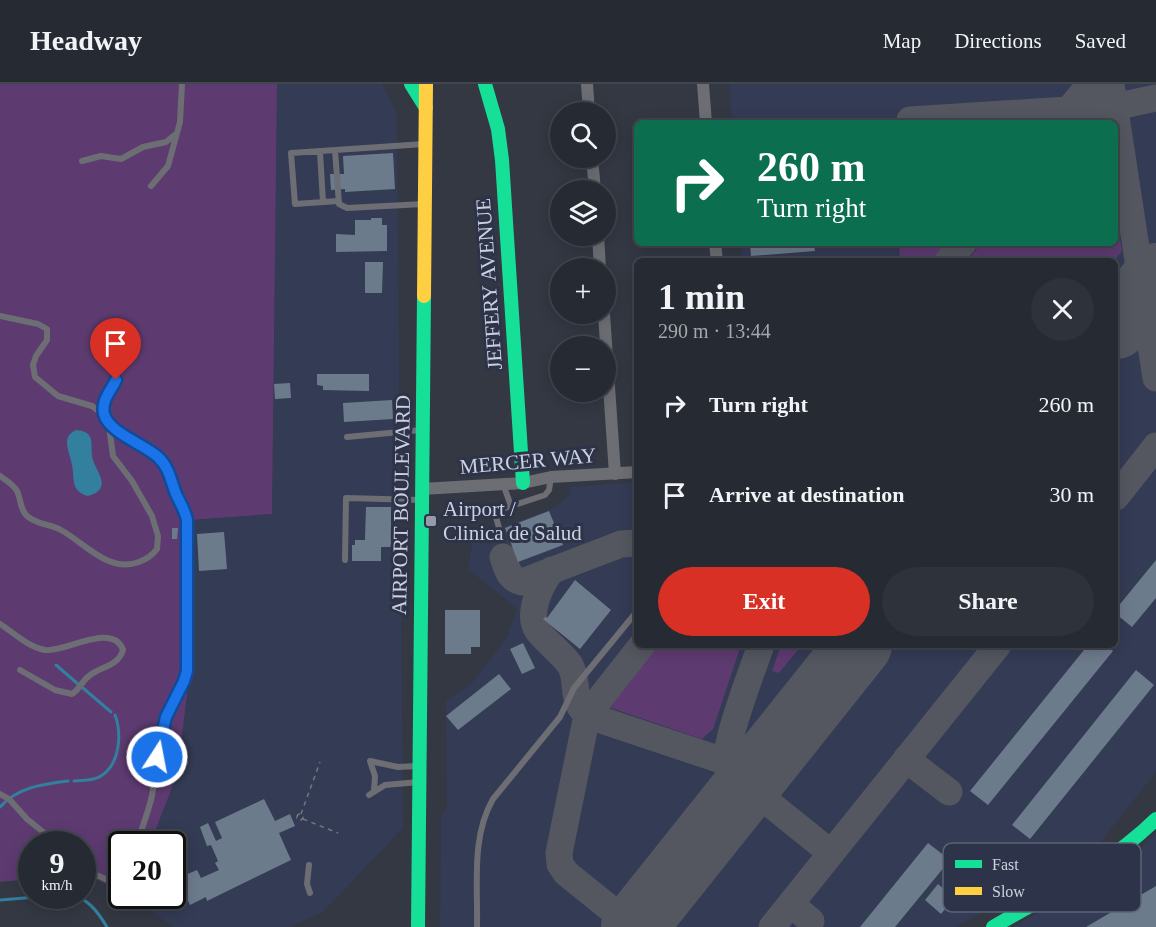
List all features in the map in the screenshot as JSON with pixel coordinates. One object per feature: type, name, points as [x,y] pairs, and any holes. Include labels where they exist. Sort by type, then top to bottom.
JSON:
[{"type":"main road","points":[[411,84],[426,108]]},
{"type":"main road","name":"AIRPORT BOULEVARD","points":[[418,927],[426,84]]},
{"type":"main road","name":"JEFFERY AVENUE","points":[[485,84],[498,129],[502,160],[523,483]]},
{"type":"main road","points":[[1131,843],[1156,819]]},
{"type":"main road","points":[[993,927],[1019,912]]},
{"type":"street","points":[[587,84],[588,102]]},
{"type":"street","points":[[703,84],[706,120]]},
{"type":"street","points":[[605,324],[615,474]]},
{"type":"street","name":"MERCER WAY","points":[[422,494],[523,483],[550,477],[634,472]]},
{"type":"lane","points":[[151,186],[168,166],[180,122],[182,84]]},
{"type":"lane","points":[[82,161],[101,156],[121,159],[143,147],[166,142],[177,133]]},
{"type":"lane","points":[[338,201],[295,204],[291,153],[425,144]]},
{"type":"lane","points":[[335,150],[339,204],[348,207],[424,204]]},
{"type":"lane","points":[[320,152],[323,202]]},
{"type":"lane","points":[[0,316],[38,324],[47,329],[47,340],[33,365],[33,374],[37,380],[58,396],[95,407],[115,430],[143,446],[162,462],[185,511],[187,671],[162,728],[150,802],[141,831]]},
{"type":"lane","points":[[0,476],[13,485],[23,511],[33,520],[58,528],[82,546],[116,564],[126,565],[154,554],[158,546],[154,521],[135,486],[113,456],[104,412],[105,401],[116,380]]},
{"type":"lane","points":[[346,437],[423,430]]},
{"type":"lane","points":[[499,528],[496,520],[499,510],[545,495],[550,488],[550,477]]},
{"type":"lane","points":[[504,484],[511,506]]},
{"type":"lane","points":[[345,560],[346,498],[422,494]]},
{"type":"lane","points":[[178,538],[187,538]]},
{"type":"lane","points":[[477,927],[478,837],[488,808],[560,717],[574,688],[634,615]]},
{"type":"lane","points":[[0,624],[28,643],[44,650],[55,651],[78,642],[98,639],[115,640],[123,650],[117,661],[91,674],[72,694],[62,693],[48,687],[20,670]]},
{"type":"lane","points":[[418,782],[386,785],[371,793],[375,776],[370,761],[398,767],[419,766]]},
{"type":"lane","points":[[0,794],[8,798],[42,831]]},
{"type":"lane","points":[[309,865],[307,886],[310,893]]},
{"type":"path","points":[[288,822],[301,814],[320,762]]},
{"type":"path","points":[[301,814],[303,819]]},
{"type":"path","points":[[297,818],[338,833]]},
{"type":"shaded area","points":[[0,84],[277,84],[272,514],[190,520],[190,672],[177,775],[155,831],[108,831],[108,885],[96,879],[96,831],[18,831],[18,880],[0,882]]},
{"type":"shaded area","points":[[277,84],[382,84],[397,114],[403,828],[323,912],[291,927],[173,927],[148,909],[186,909],[186,831],[155,831],[177,775],[190,672],[190,520],[272,514]]},
{"type":"shaded area","points":[[729,84],[1156,84],[1156,772],[1100,843],[943,843],[943,912],[982,912],[956,927],[440,927],[441,815],[447,810],[446,701],[472,683],[507,637],[517,609],[468,569],[473,538],[556,507],[570,493],[569,487],[634,482],[634,648],[1118,648],[1118,258],[733,257],[741,256],[740,246],[1118,246],[1118,120],[732,120]]},
{"type":"shaded area","points":[[1118,227],[1122,251],[1116,258],[969,258],[979,246],[1118,246]]},
{"type":"shaded area","points":[[899,246],[946,246],[936,258],[900,258]]},
{"type":"shaded area","points":[[76,430],[83,431],[90,437],[93,460],[102,485],[96,493],[88,496],[76,488],[67,445],[68,437]]},
{"type":"shaded area","points":[[654,648],[740,648],[713,729],[702,739],[611,708],[613,698]]},
{"type":"shaded area","points":[[780,648],[800,648],[779,673],[772,671]]},
{"type":"shaded area","points":[[1156,833],[1156,927],[1013,927],[1039,912],[1141,912],[1142,847]]},
{"type":"building","points":[[393,153],[395,189],[345,192],[345,189],[331,190],[330,174],[344,174],[343,156]]},
{"type":"building","points":[[371,218],[382,218],[382,225],[387,225],[387,251],[336,252],[336,234],[355,235],[355,220],[371,220]]},
{"type":"building","points":[[750,246],[814,246],[815,251],[751,256]]},
{"type":"building","points":[[365,262],[383,262],[382,293],[365,293]]},
{"type":"building","points":[[317,374],[369,374],[369,391],[323,390],[323,386],[317,385]]},
{"type":"building","points":[[290,383],[291,398],[275,399],[274,384]]},
{"type":"building","points":[[392,400],[393,419],[344,422],[343,403]]},
{"type":"building","points":[[366,507],[391,507],[391,547],[381,547],[381,561],[352,561],[352,545],[355,545],[355,540],[365,540]]},
{"type":"building","points":[[549,511],[563,545],[518,562],[505,528]]},
{"type":"building","points":[[172,528],[178,528],[177,539],[172,539]]},
{"type":"building","points":[[224,532],[227,569],[199,571],[197,534]]},
{"type":"building","points":[[1156,560],[1156,598],[1132,627],[1118,616],[1118,607]]},
{"type":"building","points":[[575,580],[611,610],[580,649],[543,619],[547,618]]},
{"type":"building","points":[[445,610],[480,610],[480,647],[471,647],[471,654],[445,654]]},
{"type":"building","points":[[523,643],[535,668],[522,674],[510,649]]},
{"type":"building","points":[[1086,648],[1109,648],[1113,651],[988,805],[970,791]]},
{"type":"building","points":[[1136,670],[1154,685],[1030,839],[1012,825]]},
{"type":"building","points":[[499,674],[511,689],[458,730],[446,716]]},
{"type":"building","points":[[264,799],[275,821],[290,814],[295,826],[279,833],[291,860],[207,901],[206,897],[190,905],[186,896],[186,875],[197,870],[201,878],[219,870],[211,845],[207,846],[200,827],[208,823],[216,841],[222,838],[215,822]]},
{"type":"building","points":[[928,843],[943,855],[943,869],[895,927],[860,927]]},
{"type":"building","points":[[938,884],[943,888],[943,912],[941,914],[925,900]]},
{"type":"building","points":[[1156,886],[1156,927],[1086,927],[1112,912],[1141,912],[1141,895]]},
{"type":"waterway","points":[[56,665],[78,684]]},
{"type":"waterway","points":[[83,688],[111,712]]},
{"type":"waterway","points":[[74,781],[98,778],[112,764],[119,739],[115,715]]},
{"type":"waterway","points":[[0,807],[23,791],[40,785],[68,781]]},
{"type":"waterway","points":[[0,900],[18,899]]},
{"type":"waterway","points":[[94,909],[107,927]]},
{"type":"taxiway","points":[[1063,117],[1090,84]]},
{"type":"taxiway","points":[[1111,84],[1117,120]]},
{"type":"taxiway","points":[[910,120],[1114,107],[1156,98]]},
{"type":"taxiway","points":[[1118,130],[1156,378]]},
{"type":"taxiway","points":[[950,258],[960,246]]},
{"type":"taxiway","points":[[1118,494],[1156,446]]},
{"type":"taxiway","points":[[503,557],[511,576],[522,582],[621,544],[634,543]]},
{"type":"taxiway","points":[[552,570],[536,599],[535,624],[538,631],[570,665],[579,705],[583,710],[589,716],[727,762]]},
{"type":"taxiway","points":[[633,927],[566,873],[560,864],[559,853],[585,725],[601,697],[640,648]]},
{"type":"taxiway","points":[[760,648],[734,723],[727,753],[727,764],[734,775],[831,853]]},
{"type":"taxiway","points":[[772,927],[996,648]]},
{"type":"taxiway","points":[[906,759],[949,792]]},
{"type":"taxiway","points":[[791,904],[811,921]]},
{"type":"runway","points":[[1118,324],[1156,276]]},
{"type":"runway","points":[[634,927],[857,648]]},
{"type":"traffic: fast","points":[[411,84],[426,108]]},
{"type":"traffic: fast","points":[[485,84],[498,129],[502,160],[523,483]]},
{"type":"traffic: fast","points":[[418,927],[424,296]]},
{"type":"traffic: fast","points":[[1128,843],[1156,819]]},
{"type":"traffic: fast","points":[[993,927],[1019,912]]},
{"type":"traffic: slow","points":[[424,296],[426,84]]},
{"type":"place","name":"Airport / Clinica de Salud","points":[[431,521]]},
{"type":"route","points":[[116,380],[105,401],[106,418],[115,430],[143,446],[162,462],[168,471],[187,520],[187,671],[166,717],[157,757]]}]
